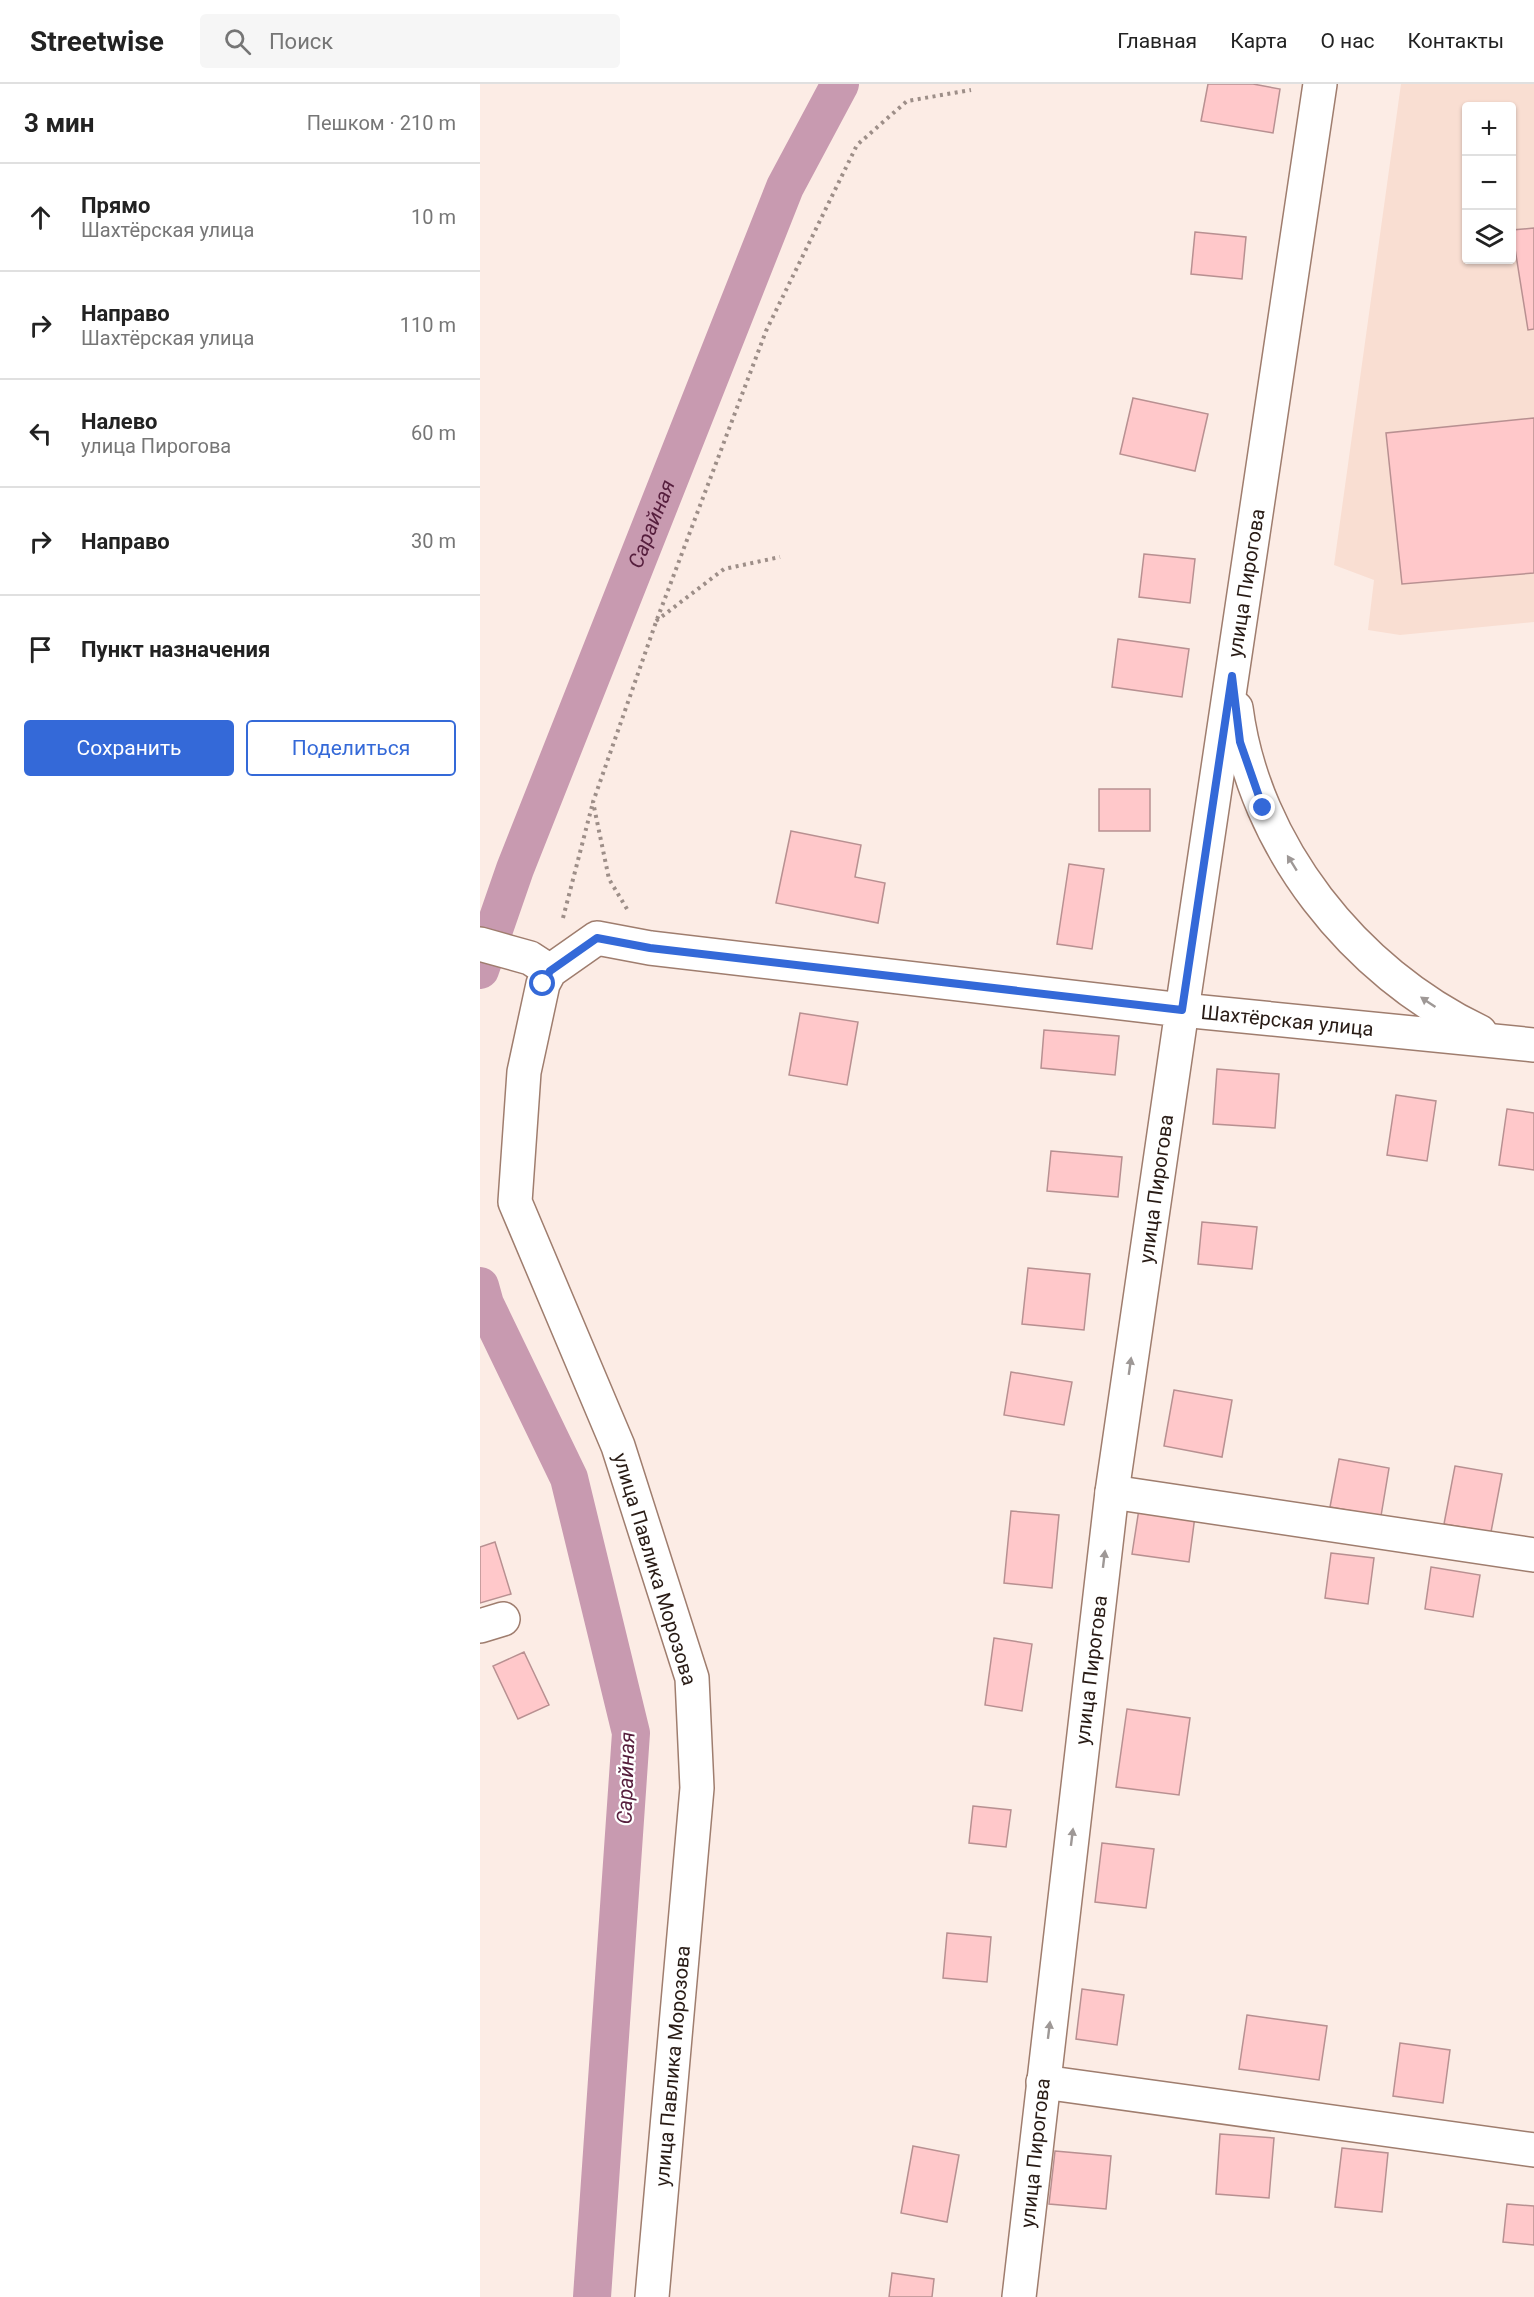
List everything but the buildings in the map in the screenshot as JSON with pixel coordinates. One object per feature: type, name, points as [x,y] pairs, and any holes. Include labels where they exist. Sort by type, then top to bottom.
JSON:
[{"type":"street","name":"улица Пирогова","points":[[1019,2297],[1112,1492],[1320,84]]},
{"type":"street","points":[[1232,676],[1240,742],[1277,839],[1296,870],[1343,928],[1381,966],[1446,1014],[1497,1040]]},
{"type":"street","name":"Шахтёрская улица","points":[[540,964],[597,938],[650,948],[1182,1010],[1534,1045]]},
{"type":"street","points":[[480,944],[540,964]]},
{"type":"street","name":"улица Павлика Морозова","points":[[540,964],[543,984],[524,1072],[515,1202],[618,1446],[692,1678],[697,1788],[652,2297]]},
{"type":"street","points":[[1112,1492],[1534,1555]]},
{"type":"street","points":[[1043,2082],[1534,2150]]},
{"type":"path","points":[[540,964],[592,802],[656,622],[766,331],[857,145],[907,101],[971,90]]},
{"type":"path","points":[[656,622],[724,569],[780,557]]},
{"type":"path","points":[[592,802],[609,879],[650,948]]},
{"type":"shaded area","points":[[1401,84],[1534,84],[1534,622],[1400,635],[1368,630],[1374,580],[1334,565]]},
{"type":"waterway","name":"Сарайная","points":[[480,970],[515,869],[785,187],[840,84]]},
{"type":"waterway","name":"Сарайная","points":[[480,1286],[485,1304],[569,1478],[631,1733],[592,2297]]},
{"type":"route","points":[[543,984],[550,971],[597,938],[650,948],[1182,1010],[1232,676],[1240,742],[1263,808]]}]
